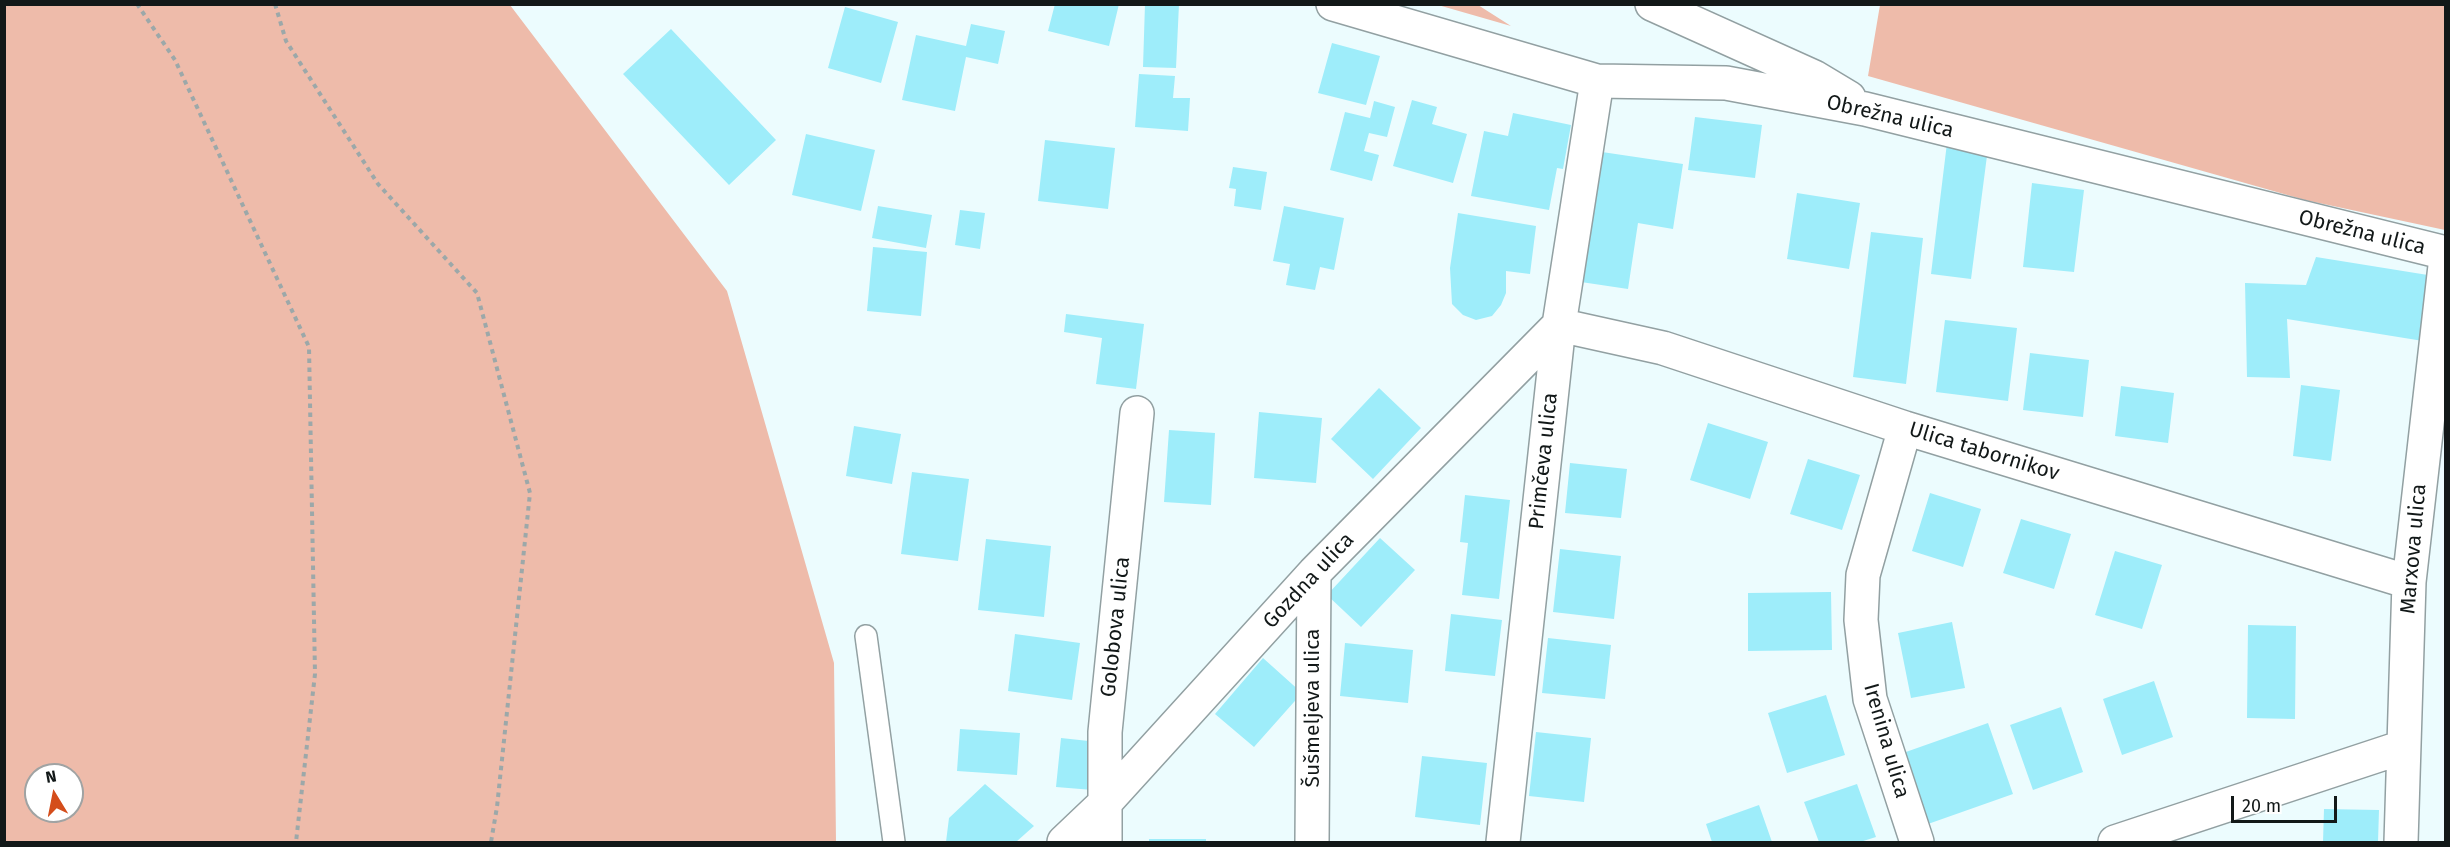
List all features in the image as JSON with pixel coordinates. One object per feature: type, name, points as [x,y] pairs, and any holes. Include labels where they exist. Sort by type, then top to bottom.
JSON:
[{"type":"street","name":"Obrežna ulica","points":[[1333,4],[1597,81],[1726,82],[1865,109],[2445,255]]},
{"type":"street","points":[[1652,4],[1814,77],[1865,109]]},
{"type":"street","name":"Primčeva ulica","points":[[1503,843],[1559,325],[1597,81]]},
{"type":"street","name":"Marxova ulica","points":[[2401,843],[2409,582],[2445,255]]},
{"type":"street","name":"Ulica tabornikov","points":[[1559,325],[1663,348],[1905,428],[2409,582]]},
{"type":"street","name":"Gozdna ulica","points":[[1064,843],[1104,804],[1314,573],[1559,325]]},
{"type":"street","name":"Golobova ulica","points":[[1105,843],[1105,732],[1137,413]]},
{"type":"street","name":"Irenina ulica","points":[[1905,428],[1863,575],[1861,620],[1870,699],[1917,843]]},
{"type":"street","name":"Šušmeljeva ulica","points":[[1312,843],[1314,573]]},
{"type":"street","points":[[2115,843],[2403,747]]},
{"type":"lane","points":[[866,636],[894,843]]},
{"type":"path","points":[[137,4],[175,60],[309,347],[315,674],[296,843]]},
{"type":"path","points":[[275,4],[286,41],[378,184],[477,293],[530,493],[497,807],[490,843]]},
{"type":"shaded area","points":[[5,4],[510,5],[727,291],[834,663],[836,842],[5,842]]},
{"type":"shaded area","points":[[1438,5],[1478,5],[1511,26]]},
{"type":"shaded area","points":[[1880,5],[2445,5],[2445,230],[2305,200],[1868,76]]},
{"type":"building","points":[[1055,4],[1119,4],[1109,46],[1048,31]]},
{"type":"building","points":[[1145,4],[1179,4],[1176,68],[1143,67]]},
{"type":"building","points":[[845,7],[898,22],[881,83],[828,68]]},
{"type":"building","points":[[971,24],[1005,31],[998,64],[966,57],[955,111],[902,100],[916,35],[966,46]]},
{"type":"building","points":[[671,29],[776,140],[729,185],[623,74]]},
{"type":"building","points":[[1332,43],[1380,56],[1366,105],[1318,93]]},
{"type":"building","points":[[1139,74],[1175,76],[1173,98],[1190,98],[1188,131],[1135,127]]},
{"type":"building","points":[[1412,100],[1437,107],[1432,124],[1467,134],[1453,183],[1393,166]]},
{"type":"building","points":[[1374,101],[1395,107],[1387,137],[1369,133],[1364,151],[1379,155],[1372,181],[1330,170],[1345,112],[1370,118]]},
{"type":"building","points":[[1513,113],[1571,125],[1563,169],[1557,168],[1549,210],[1471,196],[1484,131],[1508,136]]},
{"type":"building","points":[[1695,117],[1762,125],[1755,178],[1688,170]]},
{"type":"building","points":[[806,134],[875,150],[861,211],[792,195]]},
{"type":"building","points":[[1045,140],[1115,148],[1108,209],[1038,201]]},
{"type":"building","points":[[1947,143],[1988,148],[1971,279],[1931,274]]},
{"type":"building","points":[[1602,152],[1683,164],[1673,229],[1638,223],[1628,289],[1581,282]]},
{"type":"building","points":[[1233,167],[1267,172],[1261,210],[1234,206],[1236,189],[1229,188]]},
{"type":"building","points":[[2032,183],[2084,190],[2074,272],[2023,267]]},
{"type":"building","points":[[1797,193],[1860,203],[1849,269],[1787,259]]},
{"type":"building","points":[[878,206],[932,215],[926,248],[872,238]]},
{"type":"building","points":[[1284,206],[1344,218],[1334,270],[1320,267],[1315,290],[1286,285],[1290,264],[1273,261]]},
{"type":"building","points":[[960,210],[985,213],[980,249],[955,245]]},
{"type":"building","points":[[1458,213],[1536,226],[1530,274],[1506,271],[1506,293],[1501,305],[1492,316],[1476,320],[1463,315],[1452,304],[1450,268]]},
{"type":"building","points":[[1871,232],[1923,238],[1906,384],[1853,377]]},
{"type":"building","points":[[873,247],[927,252],[921,316],[867,311]]},
{"type":"building","points":[[2316,257],[2434,276],[2423,341],[2287,319],[2290,378],[2247,377],[2245,283],[2306,285]]},
{"type":"building","points":[[1066,314],[1144,324],[1136,389],[1096,384],[1102,338],[1064,332]]},
{"type":"building","points":[[1945,320],[2017,328],[2008,401],[1936,392]]},
{"type":"building","points":[[2030,353],[2089,360],[2083,417],[2023,410]]},
{"type":"building","points":[[2301,385],[2340,390],[2331,461],[2293,456]]},
{"type":"building","points":[[2121,386],[2174,393],[2168,443],[2115,436]]},
{"type":"building","points":[[1379,388],[1421,428],[1373,479],[1331,439]]},
{"type":"building","points":[[1259,412],[1322,418],[1316,483],[1254,478]]},
{"type":"building","points":[[1708,423],[1768,442],[1750,499],[1690,480]]},
{"type":"building","points":[[854,426],[901,434],[892,484],[846,476]]},
{"type":"building","points":[[1169,430],[1215,433],[1211,505],[1164,502]]},
{"type":"building","points":[[1808,459],[1860,475],[1842,530],[1790,514]]},
{"type":"building","points":[[1570,463],[1627,469],[1621,518],[1565,513]]},
{"type":"building","points":[[912,472],[969,479],[958,561],[901,554]]},
{"type":"building","points":[[1930,493],[1981,509],[1963,567],[1912,551]]},
{"type":"building","points":[[1465,495],[1510,500],[1499,599],[1462,595],[1468,543],[1460,542]]},
{"type":"building","points":[[2021,519],[2071,534],[2054,589],[2003,573]]},
{"type":"building","points":[[1380,538],[1415,570],[1361,627],[1327,595]]},
{"type":"building","points":[[986,539],[1051,546],[1044,617],[978,610]]},
{"type":"building","points":[[1560,549],[1621,556],[1614,619],[1553,612]]},
{"type":"building","points":[[2115,551],[2162,565],[2142,629],[2095,615]]},
{"type":"building","points":[[1831,592],[1832,650],[1748,651],[1748,593]]},
{"type":"building","points":[[1451,614],[1502,620],[1495,676],[1445,671]]},
{"type":"building","points":[[1952,622],[1965,688],[1911,698],[1898,633]]},
{"type":"building","points":[[2248,625],[2296,626],[2295,719],[2247,718]]},
{"type":"building","points":[[1015,634],[1080,643],[1072,700],[1008,691]]},
{"type":"building","points":[[1548,638],[1611,645],[1605,699],[1542,693]]},
{"type":"building","points":[[1345,643],[1413,650],[1408,703],[1340,696]]},
{"type":"building","points":[[1263,658],[1302,693],[1254,747],[1215,714]]},
{"type":"building","points":[[2154,681],[2173,737],[2122,755],[2103,699]]},
{"type":"building","points":[[1826,695],[1845,755],[1787,773],[1768,713]]},
{"type":"building","points":[[2061,707],[2083,772],[2033,790],[2010,725]]},
{"type":"building","points":[[1988,723],[2013,794],[1928,824],[1903,753]]},
{"type":"building","points":[[960,729],[1020,733],[1017,775],[957,771]]},
{"type":"building","points":[[1536,732],[1591,738],[1584,802],[1529,796]]},
{"type":"building","points":[[1061,738],[1098,742],[1093,790],[1056,787]]},
{"type":"building","points":[[1422,756],[1487,763],[1480,825],[1415,817]]},
{"type":"building","points":[[985,784],[1034,826],[1016,842],[946,842],[949,818]]},
{"type":"building","points":[[1857,784],[1876,837],[1860,842],[1819,842],[1804,802]]},
{"type":"building","points":[[1759,805],[1772,842],[1712,842],[1706,824]]},
{"type":"building","points":[[2324,809],[2379,810],[2378,842],[2323,842]]},
{"type":"building","points":[[1149,839],[1206,839],[1206,842],[1149,842]]}]
